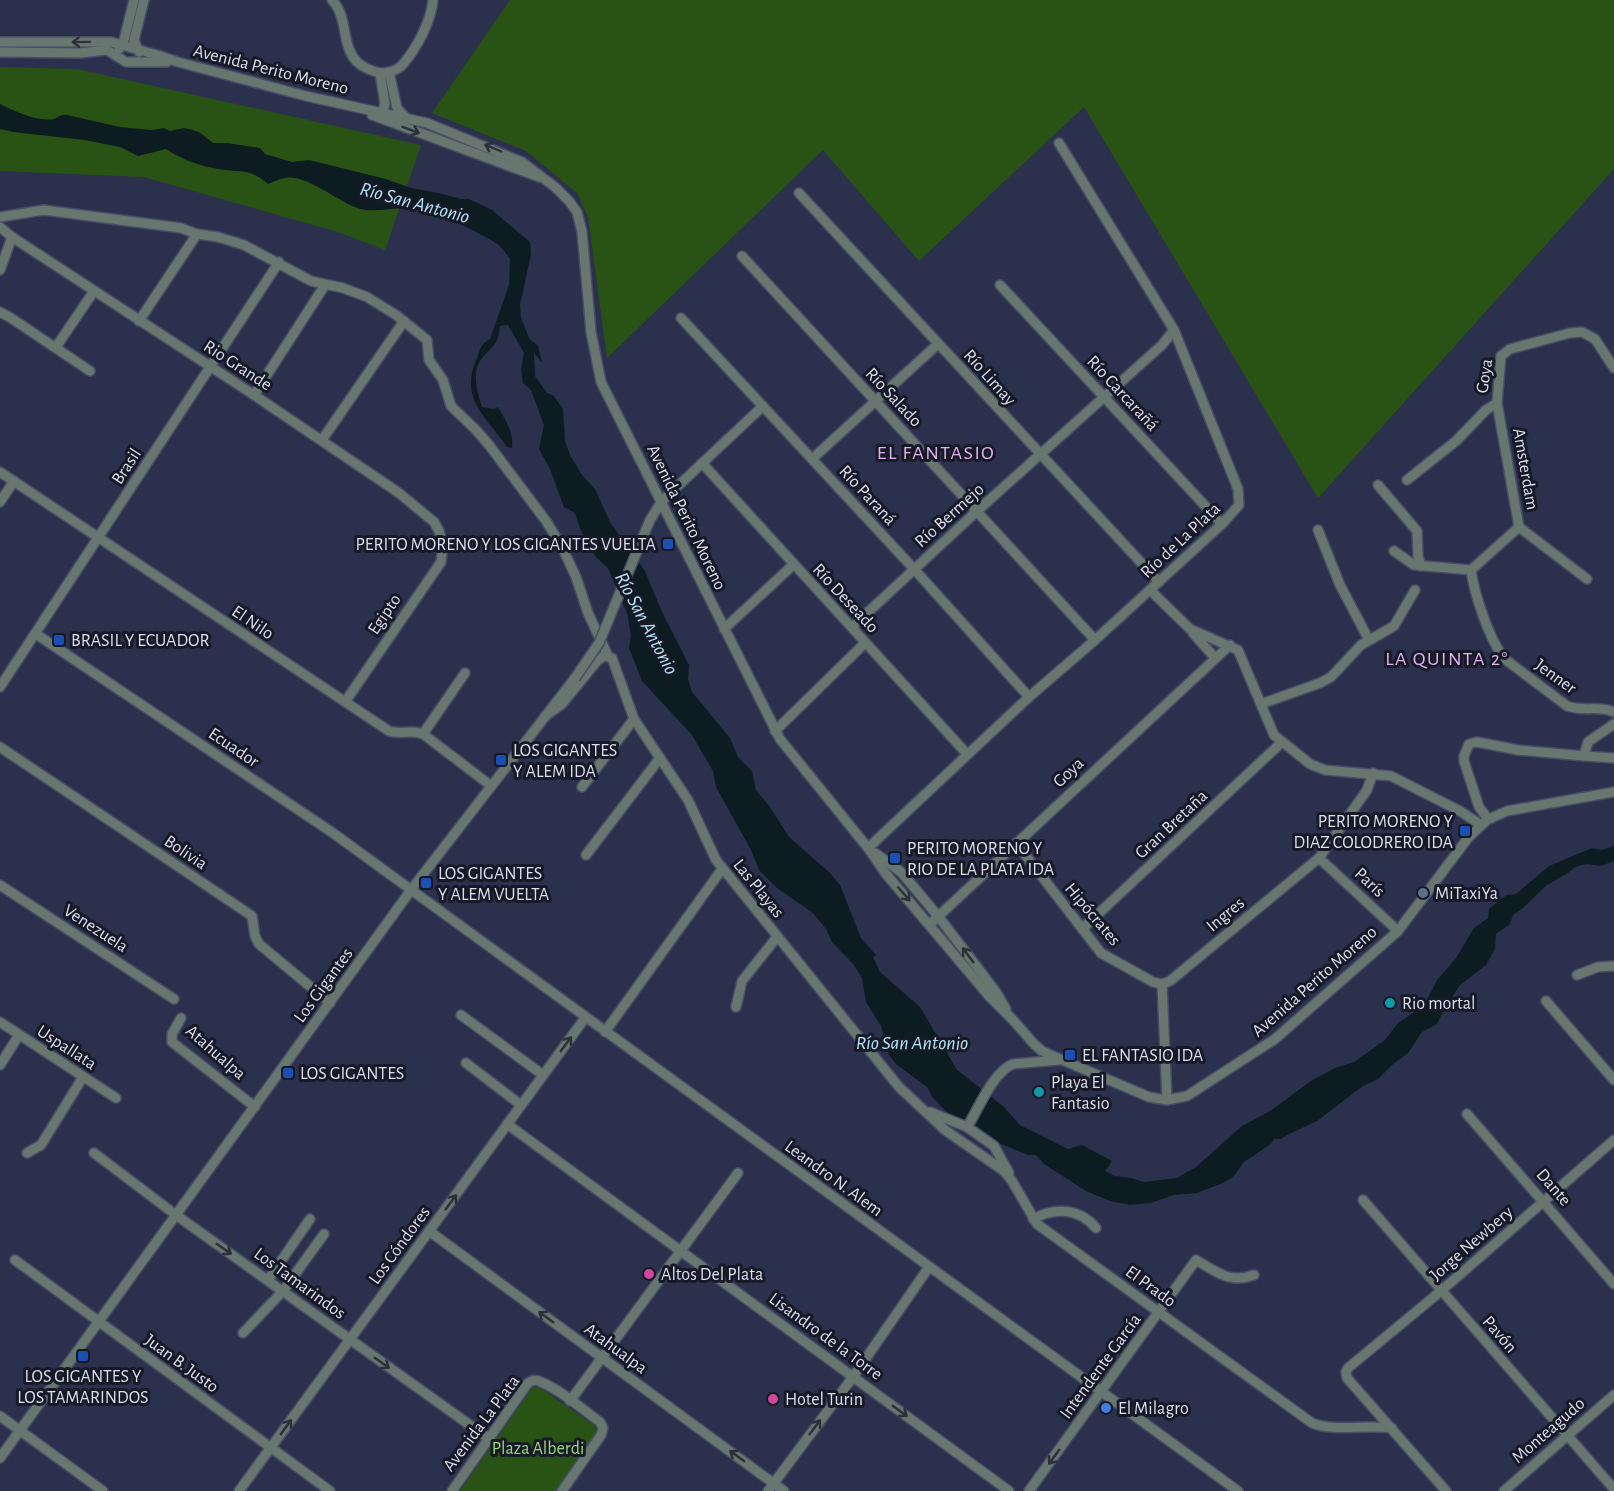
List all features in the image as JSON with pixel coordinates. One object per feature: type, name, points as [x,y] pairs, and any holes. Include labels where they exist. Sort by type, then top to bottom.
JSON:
[{"type":"street","points":[[120,58],[118,51],[122,45],[134,0]]},
{"type":"street","points":[[136,62],[141,58],[134,40],[144,0]]},
{"type":"street","points":[[332,0],[341,14],[352,56],[362,66],[385,72],[402,66],[408,59],[429,21],[433,0]]},
{"type":"street","name":"Avenida Perito Moreno","points":[[0,42],[104,41],[356,108],[435,125],[509,155],[529,166],[564,195],[577,212],[582,232],[591,332],[601,382],[775,731],[886,874],[989,996],[1038,1048],[1060,1059],[1149,1097],[1167,1100],[1187,1096],[1264,1047],[1398,931],[1468,838],[1484,822],[1507,811],[1614,792]]},
{"type":"street","name":"Avenida Perito Moreno","points":[[0,52],[80,53],[107,50],[126,62],[178,62]]},
{"type":"street","points":[[382,113],[385,104],[385,72]]},
{"type":"street","points":[[385,72],[397,108],[406,118]]},
{"type":"street","name":"Avenida Perito Moreno","points":[[356,108],[542,178]]},
{"type":"street","name":"Río de La Plata","points":[[868,848],[1029,697],[1222,524],[1239,505],[1240,496],[1174,330],[1059,143]]},
{"type":"street","name":"Río Limay","points":[[799,193],[1158,582]]},
{"type":"street","name":"Las Playas","points":[[0,217],[30,211],[52,211],[181,228],[197,234],[218,237],[244,245],[311,281],[343,288],[367,297],[404,321],[427,340],[429,360],[443,380],[451,406],[489,445],[546,521],[562,547],[576,577],[588,613],[610,657],[634,719],[687,800],[716,860],[899,1087],[925,1110]]},
{"type":"street","name":"Rio Grande","points":[[0,227],[399,493],[434,522],[443,544]]},
{"type":"street","points":[[139,321],[197,234]]},
{"type":"street","points":[[0,270],[12,237]]},
{"type":"street","name":"Río Salado","points":[[742,256],[1095,640]]},
{"type":"street","name":"Brasil","points":[[0,687],[279,262]]},
{"type":"street","points":[[254,395],[324,285]]},
{"type":"street","name":"Río Carcarañá","points":[[1000,285],[1222,524]]},
{"type":"street","points":[[56,346],[94,291]]},
{"type":"street","points":[[0,312],[90,370]]},
{"type":"street","name":"Río Paraná","points":[[681,318],[914,569],[1029,697]]},
{"type":"street","points":[[322,440],[404,321]]},
{"type":"street","name":"Río Bermejo","points":[[852,627],[1162,345],[1174,330]]},
{"type":"street","name":"Goya","points":[[1407,480],[1456,441],[1486,410],[1497,403],[1501,356],[1505,352],[1570,333],[1582,332],[1595,339],[1614,368]]},
{"type":"street","points":[[812,459],[938,344]]},
{"type":"street","name":"Amsterdam","points":[[1497,403],[1519,527],[1587,579]]},
{"type":"street","name":"Los Gigantes","points":[[0,1458],[411,890],[575,678],[598,643],[650,520],[662,501],[763,406]]},
{"type":"street","name":"Río Deseado","points":[[702,463],[967,754]]},
{"type":"street","name":"El Nilo","points":[[0,472],[389,731],[394,733],[411,730],[423,734]]},
{"type":"street","points":[[0,502],[14,481]]},
{"type":"street","points":[[1378,485],[1417,531],[1421,567]]},
{"type":"street","points":[[1394,551],[1414,565],[1421,567],[1471,570],[1519,527]]},
{"type":"street","points":[[1318,530],[1340,585],[1369,640]]},
{"type":"street","name":"Egipto","points":[[345,702],[441,562],[443,544]]},
{"type":"street","points":[[724,629],[793,565]]},
{"type":"street","name":"Jenner","points":[[1471,570],[1473,586],[1485,617],[1499,651],[1506,660],[1567,706],[1575,709],[1614,712]]},
{"type":"street","points":[[1150,590],[1190,629],[1215,658]]},
{"type":"street","points":[[1261,704],[1326,681],[1355,651],[1394,626],[1415,590]]},
{"type":"street","points":[[1190,629],[1238,650],[1274,735],[1310,764],[1320,769],[1373,773],[1397,778],[1484,822]]},
{"type":"street","name":"Ecuador","points":[[36,634],[333,833],[411,890]]},
{"type":"street","points":[[775,731],[865,642]]},
{"type":"street","name":"Goya","points":[[930,924],[1230,645]]},
{"type":"street","points":[[545,716],[562,704],[598,660],[604,656],[610,657]]},
{"type":"street","points":[[465,673],[423,734],[490,785]]},
{"type":"street","points":[[582,786],[634,719]]},
{"type":"street","points":[[1584,756],[1588,742],[1614,724]]},
{"type":"street","name":"Gran Bretaña","points":[[1082,929],[1281,742]]},
{"type":"street","points":[[1484,822],[1464,761],[1469,744],[1477,742],[1518,750],[1614,758]]},
{"type":"street","name":"Bolivia","points":[[0,747],[252,916],[255,936],[259,944],[330,1003]]},
{"type":"street","points":[[586,855],[660,758]]},
{"type":"street","name":"Ingres","points":[[1162,984],[1170,981],[1319,858],[1367,790],[1373,773]]},
{"type":"street","name":"Hipócrates","points":[[1016,843],[1101,953],[1110,960],[1162,984]]},
{"type":"street","name":"Avenida Perito Moreno","points":[[868,848],[902,872],[996,992],[1013,1020]]},
{"type":"street","name":"París","points":[[1319,858],[1398,931]]},
{"type":"street","points":[[605,1032],[722,869]]},
{"type":"street","name":"Venezuela","points":[[0,885],[174,999]]},
{"type":"street","name":"Leandro N. Alem","points":[[411,890],[1238,1491]]},
{"type":"street","points":[[736,1007],[742,981],[777,937]]},
{"type":"street","points":[[1577,975],[1598,967],[1614,966]]},
{"type":"street","points":[[1162,984],[1167,1100]]},
{"type":"street","points":[[1546,1001],[1610,1069],[1614,1080]]},
{"type":"street","points":[[461,1014],[543,1075]]},
{"type":"street","name":"Atahualpa","points":[[181,1018],[172,1034],[172,1042],[255,1107]]},
{"type":"street","name":"Los Cóndores","points":[[239,1491],[585,1018]]},
{"type":"street","name":"Uspallata","points":[[0,1022],[116,1098]]},
{"type":"street","points":[[0,1065],[19,1035]]},
{"type":"street","points":[[967,1127],[999,1074],[1007,1066],[1060,1059]]},
{"type":"street","points":[[466,1063],[521,1105]]},
{"type":"street","points":[[27,1152],[41,1145],[83,1077]]},
{"type":"street","points":[[925,1110],[967,1127],[994,1146],[1012,1180]]},
{"type":"street","name":"El Prado","points":[[925,1110],[945,1130],[998,1166],[1012,1180],[1033,1219],[1042,1229],[1312,1423],[1329,1427],[1373,1425],[1392,1428]]},
{"type":"street","name":"Dante","points":[[1467,1114],[1614,1284]]},
{"type":"street","name":"Lisandro de la Torre","points":[[507,1124],[1009,1491]]},
{"type":"street","name":"Jorge Newbery","points":[[1380,1415],[1347,1378],[1348,1368],[1441,1291],[1614,1140]]},
{"type":"street","name":"Los Tamarindos","points":[[94,1153],[176,1215],[488,1438]]},
{"type":"street","points":[[570,1401],[738,1173]]},
{"type":"street","name":"Pavón","points":[[1363,1200],[1614,1489]]},
{"type":"street","points":[[1033,1219],[1045,1212],[1060,1210],[1083,1216],[1096,1228]]},
{"type":"street","points":[[268,1280],[310,1219]]},
{"type":"street","name":"Atahualpa","points":[[429,1232],[601,1357],[771,1487],[784,1491]]},
{"type":"street","points":[[243,1333],[283,1291],[324,1234]]},
{"type":"street","name":"Juan B. Justo","points":[[15,1260],[330,1491]]},
{"type":"street","name":"Intendente García","points":[[1029,1491],[1196,1260],[1231,1278],[1254,1275]]},
{"type":"street","points":[[771,1487],[853,1377],[929,1268]]},
{"type":"street","name":"Avenida La Plata","points":[[452,1491],[531,1381],[541,1382],[570,1401],[600,1422],[603,1431],[562,1491]]},
{"type":"street","name":"Monteagudo","points":[[1504,1491],[1614,1395]]},
{"type":"street","points":[[1373,1425],[1380,1415],[1446,1491]]},
{"type":"street","points":[[0,1416],[103,1491]]},
{"type":"green space","points":[[510,0],[1614,0],[1614,169],[1318,498],[1084,107],[919,261],[823,150],[607,358],[588,217],[577,193],[526,151],[432,113]]},
{"type":"green space","points":[[0,67],[77,69],[421,145],[385,250],[338,232],[144,177],[0,171]]},
{"type":"green space","name":"Plaza Alberdi","points":[[539,1387],[595,1426],[596,1434],[556,1491],[460,1491],[532,1388]]},
{"type":"water","name":"Río San Antonio","points":[[0,104],[26,115],[47,120],[65,115],[120,127],[151,130],[164,128],[170,131],[189,129],[199,132],[213,143],[260,148],[265,154],[292,162],[309,160],[386,179],[411,188],[469,199],[492,210],[530,242],[531,254],[520,305],[521,317],[529,338],[538,346],[542,363],[534,353],[535,376],[547,393],[553,395],[563,409],[565,441],[570,455],[582,475],[595,489],[610,522],[645,571],[662,612],[689,665],[688,679],[692,692],[730,738],[738,757],[752,771],[756,790],[789,837],[830,873],[840,885],[861,938],[876,955],[873,957],[880,972],[920,1007],[957,1070],[1003,1106],[1020,1125],[1068,1149],[1082,1145],[1112,1161],[1105,1171],[1115,1176],[1144,1182],[1177,1178],[1196,1167],[1242,1126],[1270,1111],[1311,1081],[1335,1068],[1354,1062],[1385,1040],[1398,1023],[1424,1006],[1437,980],[1456,958],[1474,928],[1488,918],[1489,909],[1501,899],[1507,895],[1516,894],[1549,866],[1592,848],[1601,850],[1614,846],[1614,861],[1601,866],[1586,864],[1575,867],[1547,885],[1513,915],[1510,924],[1496,934],[1495,949],[1486,965],[1460,985],[1437,1024],[1422,1032],[1408,1053],[1378,1079],[1363,1086],[1317,1121],[1281,1139],[1274,1139],[1271,1144],[1244,1162],[1233,1177],[1197,1193],[1174,1195],[1150,1203],[1130,1205],[1110,1201],[1086,1191],[1044,1164],[1036,1155],[1028,1155],[999,1143],[951,1116],[933,1098],[927,1087],[896,1064],[889,1055],[881,1026],[866,1002],[862,978],[854,965],[832,942],[826,929],[813,913],[777,888],[759,870],[751,850],[716,787],[713,771],[692,735],[642,681],[629,648],[631,635],[627,613],[608,568],[590,548],[575,513],[564,507],[550,469],[539,449],[544,425],[531,390],[523,383],[521,370],[524,353],[508,325],[500,326],[495,344],[479,363],[476,379],[482,407],[494,409],[498,407],[511,432],[512,448],[507,447],[477,406],[471,385],[472,372],[481,347],[490,339],[509,285],[510,259],[499,245],[471,229],[423,209],[360,209],[303,180],[283,178],[268,184],[256,175],[198,164],[166,149],[138,156],[120,147],[85,140],[0,129]]},
{"type":"place","name":"PERITO MORENO Y LOS GIGANTES VUELTA","points":[[668,544]]},
{"type":"place","name":"BRASIL Y ECUADOR","points":[[59,640]]},
{"type":"place","name":"LOS GIGANTES Y ALEM IDA","points":[[501,760]]},
{"type":"place","name":"PERITO MORENO Y DIAZ COLODRERO IDA","points":[[1465,831]]},
{"type":"place","name":"PERITO MORENO Y RIO DE LA PLATA IDA","points":[[895,858]]},
{"type":"place","name":"LOS GIGANTES Y ALEM VUELTA","points":[[426,883]]},
{"type":"place","name":"MiTaxiYa","points":[[1423,893]]},
{"type":"place","name":"Rio mortal","points":[[1390,1003]]},
{"type":"place","name":"EL FANTASIO IDA","points":[[1070,1055]]},
{"type":"place","name":"LOS GIGANTES","points":[[288,1073]]},
{"type":"place","name":"Playa El Fantasio","points":[[1039,1092]]},
{"type":"place","name":"Altos Del Plata","points":[[649,1274]]},
{"type":"place","name":"LOS GIGANTES Y LOS TAMARINDOS","points":[[83,1356]]},
{"type":"place","name":"Hotel Turin","points":[[773,1399]]},
{"type":"place","name":"El Milagro","points":[[1106,1408]]},
{"type":"district","name":"EL FANTASIO","points":[[936,452]]},
{"type":"district","name":"LA QUINTA 2°","points":[[1447,658]]}]
